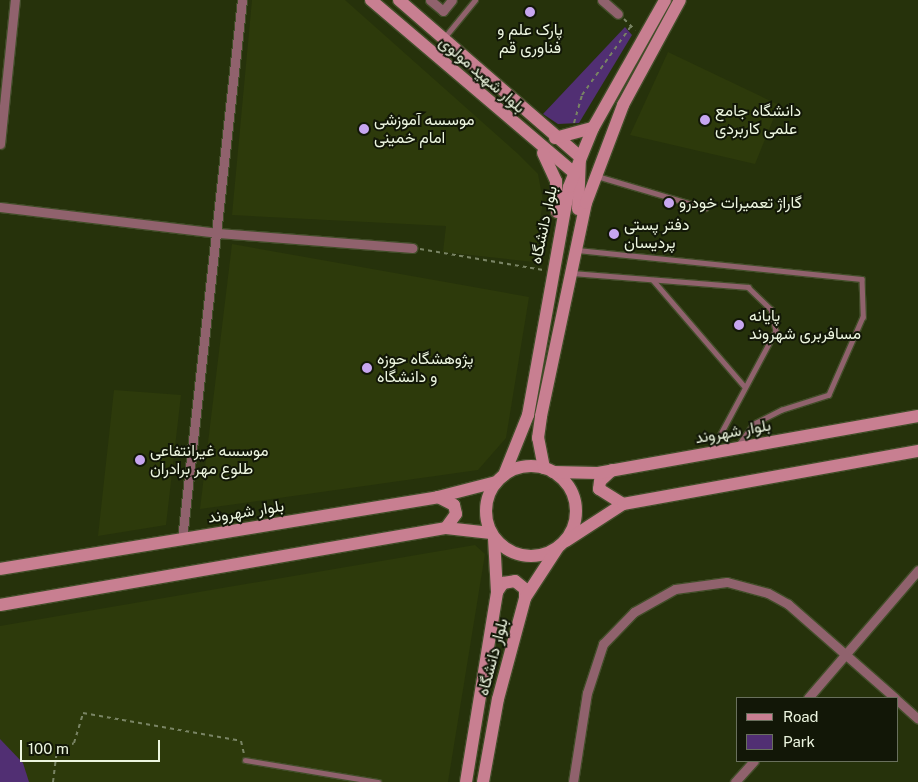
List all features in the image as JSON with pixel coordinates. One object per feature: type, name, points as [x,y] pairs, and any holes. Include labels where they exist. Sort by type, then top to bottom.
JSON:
[{"type":"main road","name":"بلوار شهید مولوی","points":[[371,0],[555,159],[579,166]]},
{"type":"main road","name":"بلوار شهید مولوی","points":[[399,0],[558,141],[579,166]]},
{"type":"main road","name":"بلوار دانشگاه","points":[[500,478],[528,415],[550,271],[579,166],[593,128],[642,36],[665,0]]},
{"type":"main road","name":"بلوار دانشگاه","points":[[548,470],[538,438],[568,273],[578,232],[614,126],[680,0]]},
{"type":"main road","points":[[578,232],[579,166],[614,126]]},
{"type":"main road","points":[[555,159],[562,153],[558,141],[593,128]]},
{"type":"main road","points":[[540,146],[556,181],[553,257]]},
{"type":"main road","name":"بلوار شهروند","points":[[548,470],[612,470],[918,416]]},
{"type":"main road","points":[[0,605],[446,528],[493,535],[523,556],[561,545],[623,504],[918,451]]},
{"type":"main road","points":[[493,535],[486,510],[500,478],[523,467],[548,470],[570,488],[577,509],[561,545]]},
{"type":"main road","points":[[612,470],[600,481],[599,489],[623,504]]},
{"type":"main road","name":"بلوار شهروند","points":[[0,569],[438,498],[500,478]]},
{"type":"main road","points":[[438,498],[454,505],[453,523],[446,528]]},
{"type":"main road","name":"بلوار دانشگاه","points":[[466,782],[496,592],[493,535]]},
{"type":"main road","name":"بلوار دانشگاه","points":[[484,782],[498,699],[526,598],[561,545]]},
{"type":"main road","points":[[496,592],[503,583],[514,581],[524,589],[526,598]]},
{"type":"street","points":[[0,144],[16,0]]},
{"type":"street","points":[[182,539],[218,233],[242,0]]},
{"type":"street","points":[[430,0],[443,11],[452,0]]},
{"type":"street","points":[[602,0],[618,14]]},
{"type":"street","points":[[0,207],[218,233],[412,248]]},
{"type":"street","points":[[809,697],[918,570]]},
{"type":"street","points":[[573,782],[587,693],[603,644],[634,612],[675,589],[726,582],[768,593],[846,654],[894,697]]},
{"type":"street","points":[[898,701],[918,719]]},
{"type":"street","points":[[735,782],[753,762]]},
{"type":"lane","points":[[443,39],[475,0]]},
{"type":"lane","points":[[596,175],[705,208]]},
{"type":"lane","points":[[573,250],[862,279],[863,317],[829,395],[782,410],[754,424],[737,448]]},
{"type":"lane","points":[[568,273],[748,287],[771,309],[776,331],[712,453]]},
{"type":"lane","points":[[653,280],[745,387]]},
{"type":"lane","points":[[245,760],[352,780],[378,782]]},
{"type":"path","points":[[618,14],[642,36]]},
{"type":"path","points":[[577,134],[573,118],[579,100],[631,26]]},
{"type":"path","points":[[412,248],[550,271]]},
{"type":"path","points":[[52,782],[56,750],[74,743],[83,713],[241,741],[245,760]]},
{"type":"shaded area","name":"موسسه آموزشی امام خمینی","points":[[252,0],[345,0],[517,153],[538,174],[543,201],[534,262],[443,252],[446,226],[232,215]]},
{"type":"shaded area","name":"دانشگاه جامع علمی کاربردی","points":[[668,52],[779,105],[755,164],[630,135]]},
{"type":"shaded area","name":"پژوهشگاه حوزه و دانشگاه","points":[[232,244],[529,297],[506,438],[478,470],[200,509]]},
{"type":"shaded area","name":"موسسه غیرانتفاعی طلوع مهر برادران","points":[[114,390],[181,395],[166,525],[98,536]]},
{"type":"shaded area","points":[[475,545],[485,554],[448,782],[0,782],[0,626]]},
{"type":"green space","points":[[625,27],[632,35],[579,123],[558,124],[543,114]]},
{"type":"green space","points":[[0,739],[23,763],[29,782],[0,782]]},
{"type":"place","name":"پارک علم و فناوری قم","points":[[530,12]]},
{"type":"place","name":"دانشگاه جامع علمی کاربردی","points":[[705,120]]},
{"type":"place","name":"موسسه آموزشی امام خمینی","points":[[364,129]]},
{"type":"place","name":"گاراژ تعمیرات خودرو","points":[[669,203]]},
{"type":"place","name":"دفتر پستی پردیسان","points":[[614,234]]},
{"type":"place","name":"پایانه مسافربری شهروند","points":[[739,325]]},
{"type":"place","name":"پژوهشگاه حوزه و دانشگاه","points":[[367,368]]},
{"type":"place","name":"موسسه غیرانتفاعی طلوع مهر برادران","points":[[140,460]]}]
